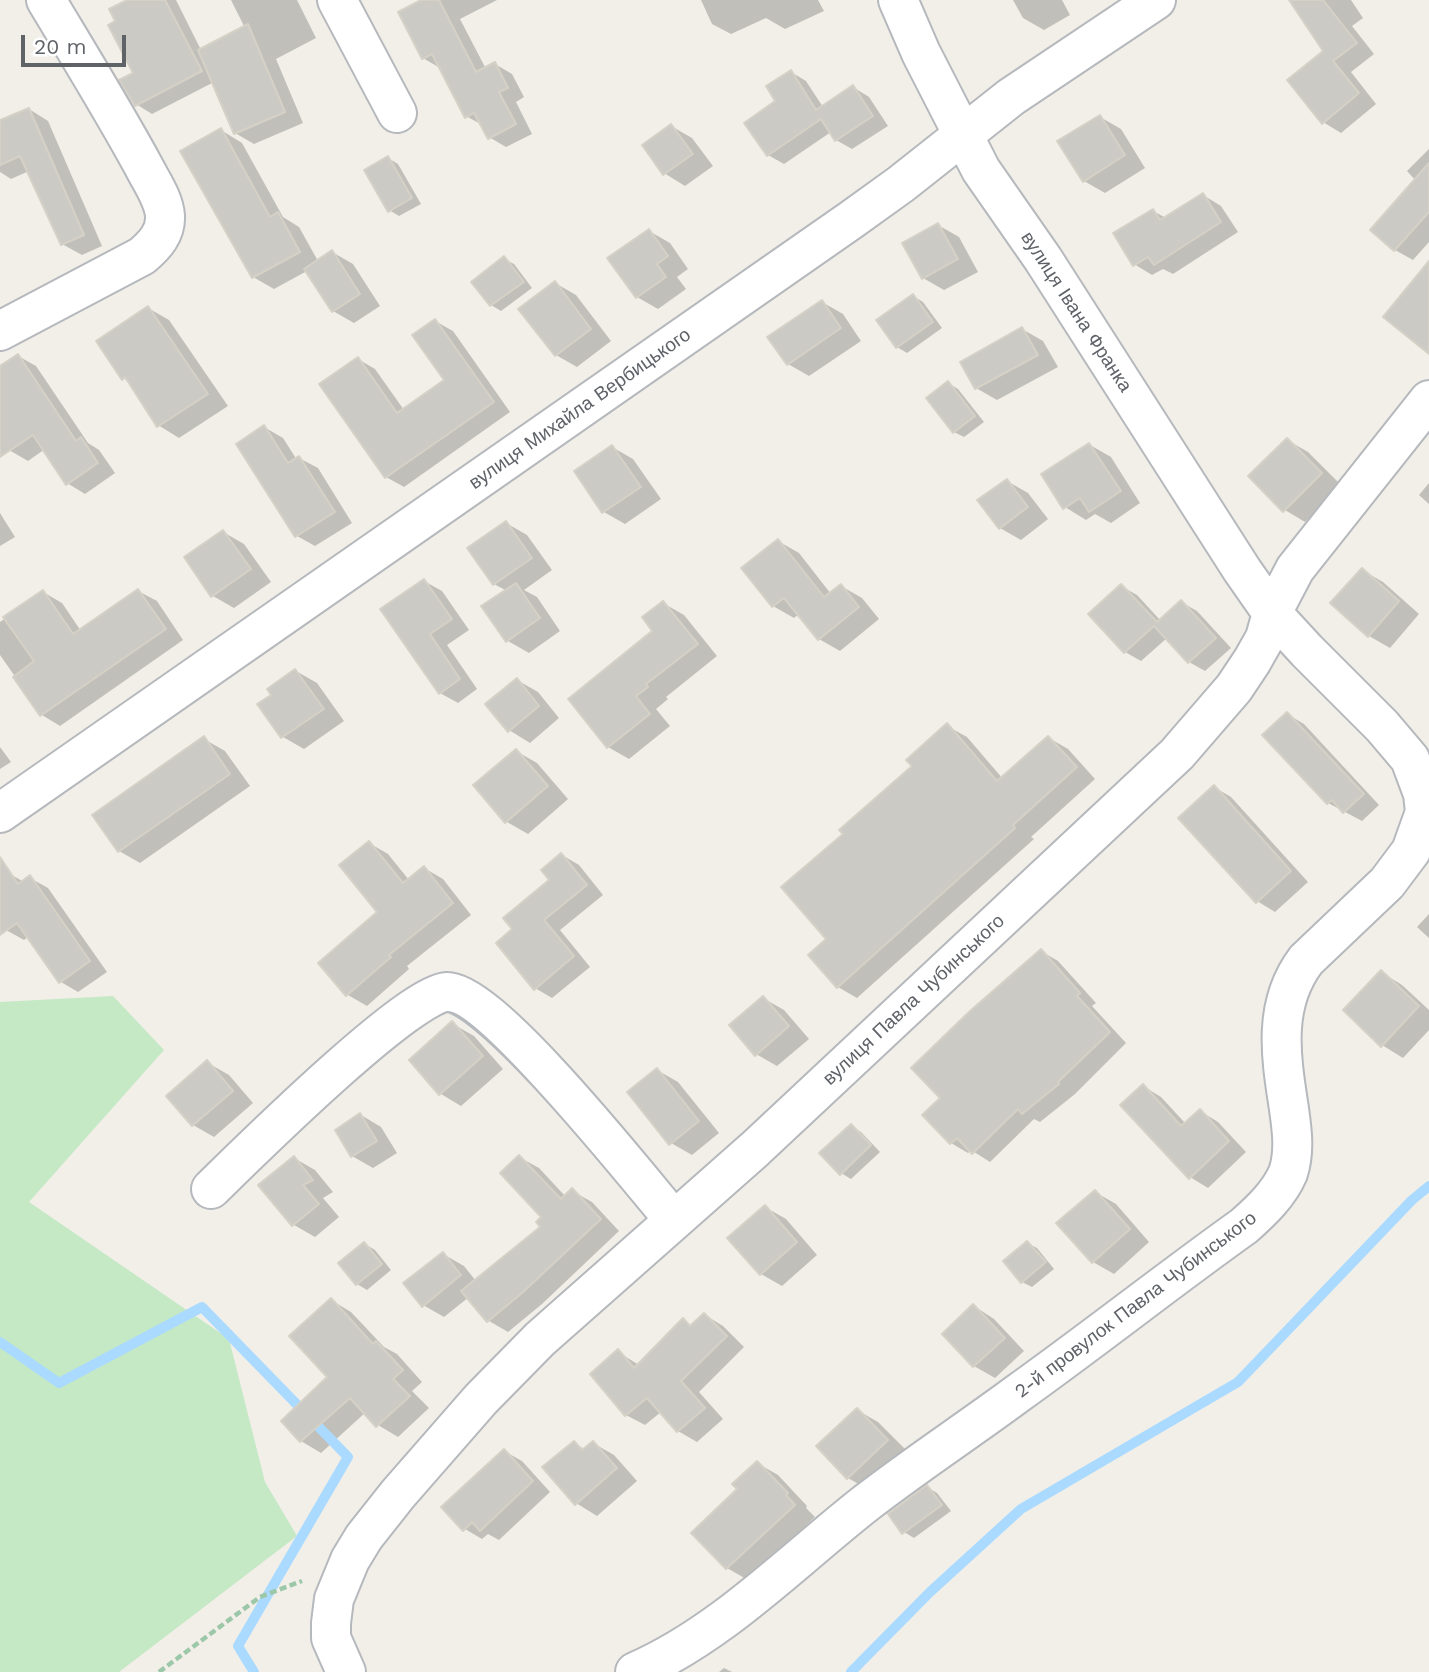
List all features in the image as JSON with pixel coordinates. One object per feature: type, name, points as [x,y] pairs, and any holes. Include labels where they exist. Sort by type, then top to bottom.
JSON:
[{"type":"street","points":[[0,331],[142,256],[160,237],[164,225],[165,214],[160,198],[128,138],[46,0]]},
{"type":"street","points":[[337,0],[397,113]]},
{"type":"street","name":"вулиця Івана Франка","points":[[898,0],[962,137],[981,170],[1043,259],[1205,515],[1272,613]]},
{"type":"street","name":"вулиця Михайла Вербицького","points":[[0,813],[851,220],[1011,97],[1156,0]]},
{"type":"street","name":"вулиця Павла Чубинського","points":[[349,1560],[398,1494],[481,1399],[541,1339],[809,1100],[1177,754],[1234,688],[1265,638],[1272,613],[1296,569],[1429,400]]},
{"type":"street","name":"2-й провулок Павла Чубинського","points":[[635,1672],[675,1652],[712,1626],[791,1566],[865,1504],[1244,1226],[1264,1208],[1280,1187],[1288,1172],[1293,1135],[1280,1051],[1287,991],[1306,960],[1387,883],[1411,851],[1425,812],[1423,794],[1405,753],[1272,613]]},
{"type":"street","points":[[211,1189],[394,1022],[418,1003],[439,993],[448,992],[474,1003],[507,1031],[579,1108],[674,1220]]},
{"type":"street","points":[[346,1672],[331,1638],[331,1623],[334,1599],[349,1560]]},
{"type":"path","points":[[159,1672],[260,1597],[349,1560]]},
{"type":"green space","points":[[113,996],[164,1050],[29,1202],[229,1339],[265,1482],[297,1536],[119,1672],[0,1672],[0,1002]]},
{"type":"building","points":[[127,0],[165,0],[202,71],[135,106],[119,80],[133,73],[108,25],[115,21],[109,9]]},
{"type":"building","points":[[421,0],[439,0],[476,72],[495,62],[508,88],[499,92],[516,124],[488,139],[474,113],[465,118],[432,54],[422,59],[398,12]]},
{"type":"building","points":[[1289,0],[1323,0],[1357,43],[1333,61],[1359,93],[1322,124],[1287,80],[1323,51]]},
{"type":"building","points":[[248,24],[285,112],[234,134],[198,50]]},
{"type":"building","points":[[791,70],[816,110],[853,85],[873,116],[835,141],[821,119],[767,156],[744,123],[775,101],[766,86]]},
{"type":"building","points":[[29,108],[84,235],[61,245],[20,156],[0,165],[0,120]]},
{"type":"building","points":[[1100,115],[1125,155],[1083,182],[1057,141]]},
{"type":"building","points":[[671,124],[693,154],[663,175],[642,145]]},
{"type":"building","points":[[221,128],[270,217],[278,212],[300,252],[252,278],[180,151]]},
{"type":"building","points":[[388,156],[412,198],[388,212],[364,170]]},
{"type":"building","points":[[1429,163],[1429,212],[1394,251],[1370,230]]},
{"type":"building","points":[[1203,193],[1221,222],[1154,265],[1148,257],[1133,266],[1113,233],[1153,209],[1160,220]]},
{"type":"building","points":[[938,223],[958,259],[922,279],[902,243]]},
{"type":"building","points":[[649,229],[668,256],[657,264],[666,277],[636,298],[607,258]]},
{"type":"building","points":[[332,250],[360,294],[332,312],[304,269]]},
{"type":"building","points":[[504,256],[524,282],[490,306],[471,282]]},
{"type":"building","points":[[1429,261],[1429,354],[1383,317]]},
{"type":"building","points":[[555,281],[591,329],[555,356],[518,309]]},
{"type":"building","points":[[913,294],[933,322],[896,348],[876,320]]},
{"type":"building","points":[[822,300],[841,328],[787,365],[767,337]]},
{"type":"building","points":[[148,306],[208,394],[157,427],[125,377],[122,380],[96,341]]},
{"type":"building","points":[[435,319],[494,402],[385,478],[319,384],[358,357],[397,413],[444,380],[412,335]]},
{"type":"building","points":[[1022,327],[1038,355],[975,389],[960,362]]},
{"type":"building","points":[[18,354],[76,441],[81,437],[98,463],[66,485],[33,435],[0,457],[0,366]]},
{"type":"building","points":[[948,381],[975,416],[953,433],[926,398]]},
{"type":"building","points":[[264,425],[288,463],[299,456],[335,512],[295,537],[236,444]]},
{"type":"building","points":[[1287,438],[1322,473],[1283,512],[1248,476]]},
{"type":"building","points":[[1089,443],[1121,491],[1089,512],[1080,498],[1063,509],[1041,474]]},
{"type":"building","points":[[612,445],[641,487],[602,513],[574,471]]},
{"type":"building","points":[[1007,479],[1028,507],[999,529],[977,500]]},
{"type":"building","points":[[506,521],[532,558],[493,585],[467,548]]},
{"type":"building","points":[[223,530],[251,569],[211,597],[184,557]]},
{"type":"building","points":[[778,539],[824,597],[841,584],[859,607],[818,640],[784,598],[772,607],[741,568]]},
{"type":"building","points":[[1362,568],[1399,601],[1368,637],[1330,603]]},
{"type":"building","points":[[424,579],[452,619],[430,634],[460,679],[439,694],[380,609]]},
{"type":"building","points":[[516,583],[540,618],[506,642],[481,606]]},
{"type":"building","points":[[1121,584],[1157,622],[1181,600],[1216,638],[1188,663],[1154,626],[1124,653],[1088,614]]},
{"type":"building","points":[[138,589],[166,629],[40,716],[13,677],[34,661],[3,617],[43,590],[73,634]]},
{"type":"building","points":[[663,601],[698,644],[646,684],[648,687],[636,696],[650,714],[607,748],[568,699],[652,631],[642,617]]},
{"type":"building","points":[[295,669],[324,709],[281,738],[257,704],[271,695],[267,689]]},
{"type":"building","points":[[517,678],[539,706],[508,732],[485,704]]},
{"type":"building","points":[[1287,712],[1364,794],[1343,813],[1332,800],[1327,804],[1262,735]]},
{"type":"building","points":[[947,723],[997,781],[1048,736],[1077,767],[1013,825],[1015,828],[837,988],[808,955],[826,939],[781,887],[843,834],[839,830],[912,766],[906,760]]},
{"type":"building","points":[[204,736],[230,774],[118,852],[92,815]]},
{"type":"building","points":[[516,749],[548,786],[505,823],[473,785]]},
{"type":"building","points":[[1214,785],[1291,871],[1256,903],[1178,818]]},
{"type":"building","points":[[369,841],[403,883],[424,866],[453,903],[389,955],[391,957],[346,996],[318,963],[377,912],[339,865]]},
{"type":"building","points":[[561,853],[587,885],[544,920],[574,956],[534,990],[496,943],[512,929],[503,918],[549,880],[541,870]]},
{"type":"building","points":[[0,857],[18,884],[30,875],[90,961],[59,983],[17,923],[0,935]]},
{"type":"building","points":[[1041,949],[1080,993],[1077,996],[1110,1032],[1058,1082],[1059,1084],[1022,1114],[1018,1109],[972,1154],[957,1138],[950,1144],[922,1115],[940,1098],[911,1068],[970,1011]]},
{"type":"building","points":[[1381,970],[1419,1006],[1381,1047],[1343,1010]]},
{"type":"building","points":[[763,996],[789,1026],[755,1056],[729,1025]]},
{"type":"building","points":[[452,1021],[483,1056],[439,1095],[409,1060]]},
{"type":"building","points":[[207,1060],[233,1091],[192,1126],[166,1096]]},
{"type":"building","points":[[657,1068],[699,1121],[669,1145],[627,1092]]},
{"type":"building","points":[[1143,1084],[1181,1126],[1200,1109],[1229,1141],[1189,1179],[1120,1105]]},
{"type":"building","points":[[360,1113],[377,1141],[351,1157],[335,1130]]},
{"type":"building","points":[[851,1124],[871,1145],[840,1175],[819,1153]]},
{"type":"building","points":[[519,1155],[561,1199],[572,1188],[601,1219],[487,1322],[461,1291],[540,1227],[536,1222],[541,1217],[500,1173]]},
{"type":"building","points":[[294,1156],[313,1180],[303,1185],[319,1204],[292,1226],[258,1185]]},
{"type":"building","points":[[1095,1190],[1130,1229],[1092,1263],[1056,1223]]},
{"type":"building","points":[[765,1205],[797,1242],[760,1275],[727,1238]]},
{"type":"building","points":[[1027,1241],[1046,1262],[1021,1283],[1003,1261]]},
{"type":"building","points":[[364,1242],[382,1264],[356,1285],[338,1263]]},
{"type":"building","points":[[443,1252],[461,1275],[422,1307],[403,1283]]},
{"type":"building","points":[[331,1298],[373,1344],[376,1341],[403,1370],[393,1379],[410,1396],[376,1427],[350,1398],[300,1442],[281,1421],[327,1377],[289,1336]]},
{"type":"building","points":[[973,1304],[1005,1338],[973,1367],[942,1334]]},
{"type":"building","points":[[704,1313],[727,1336],[681,1381],[705,1408],[677,1432],[647,1398],[625,1416],[590,1374],[618,1349],[634,1368],[683,1318],[690,1326]]},
{"type":"building","points":[[857,1408],[888,1440],[847,1479],[816,1446]]},
{"type":"building","points":[[574,1441],[582,1450],[593,1441],[617,1468],[575,1505],[542,1467]]},
{"type":"building","points":[[504,1449],[533,1481],[480,1531],[472,1522],[463,1531],[441,1507]]},
{"type":"building","points":[[757,1461],[788,1493],[786,1495],[795,1505],[726,1569],[691,1533],[737,1489],[732,1484]]},
{"type":"building","points":[[927,1485],[942,1505],[902,1534],[888,1514]]},
{"type":"waterway","points":[[851,1672],[930,1592],[1021,1509],[1238,1382],[1412,1200],[1429,1186]]},
{"type":"waterway","points":[[0,1342],[59,1383],[202,1307],[348,1457],[238,1646],[254,1672]]}]
